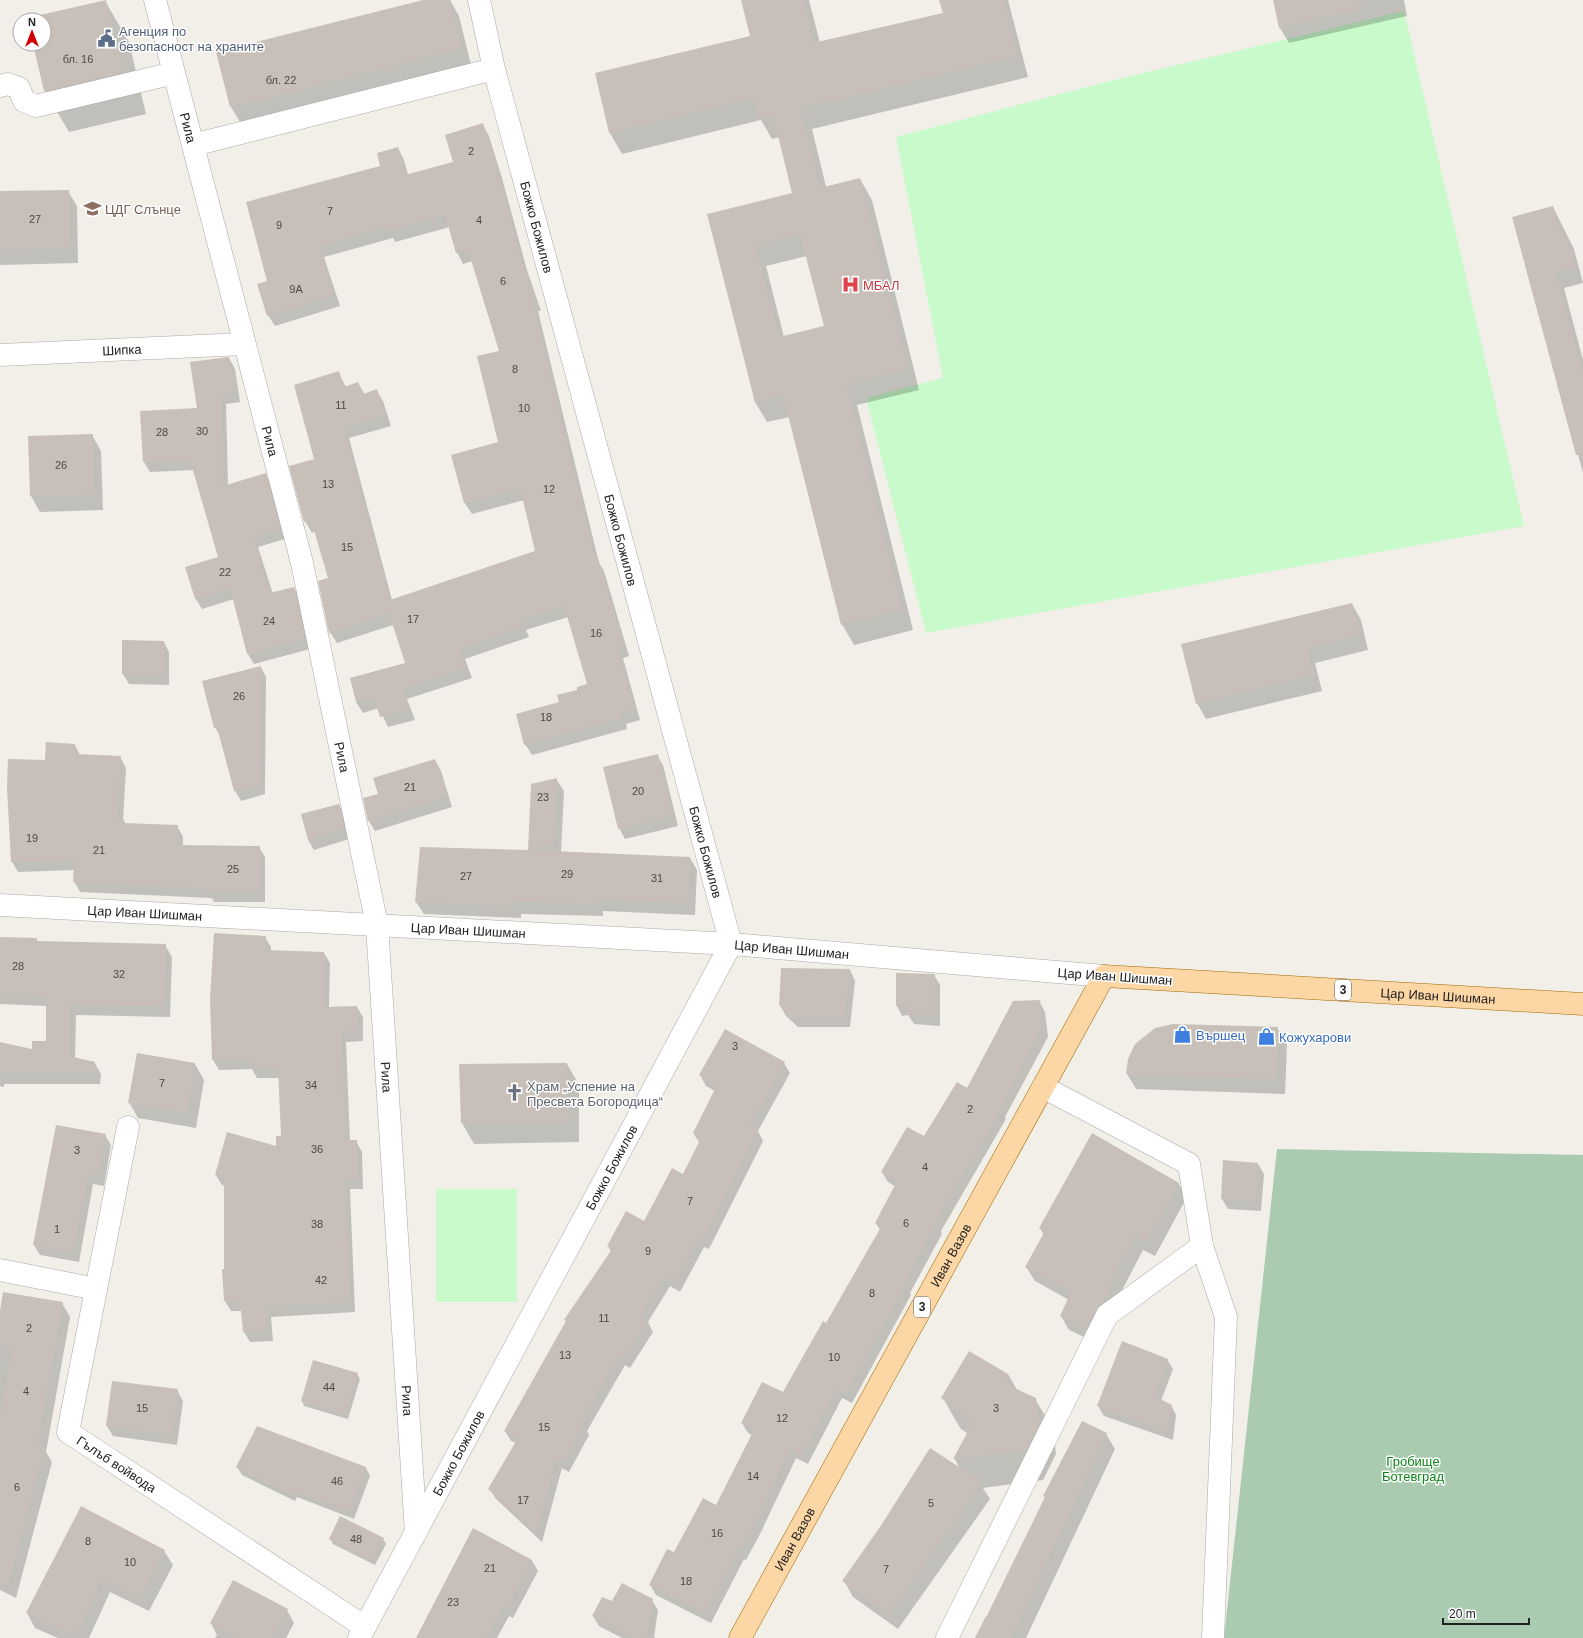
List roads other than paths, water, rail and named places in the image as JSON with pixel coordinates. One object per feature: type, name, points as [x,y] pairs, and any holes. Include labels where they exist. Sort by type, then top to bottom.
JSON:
[{"type":"main road","name":"Цар Иван Шишман","points":[[1104,976],[1583,1004]]},
{"type":"main road","name":"Иван Вазов","points":[[740,1638],[1104,976]]},
{"type":"street","name":"Рила","points":[[155,0],[302,563],[377,925],[416,1532]]},
{"type":"street","name":"Божко Божилов","points":[[362,1633],[731,944],[494,69],[479,0]]},
{"type":"street","points":[[193,145],[494,69]]},
{"type":"street","points":[[0,86],[8,84],[19,88],[24,101],[36,106],[174,74]]},
{"type":"street","name":"Шипка","points":[[0,355],[244,344]]},
{"type":"street","name":"Цар Иван Шишман","points":[[0,905],[731,944],[1104,976]]},
{"type":"street","points":[[1043,1087],[1188,1164],[1202,1246],[1226,1317],[1213,1638]]},
{"type":"street","name":"Гълъб войвода","points":[[128,1127],[68,1432],[362,1633]]},
{"type":"street","points":[[947,1638],[1107,1315],[1202,1246]]},
{"type":"street","points":[[0,1270],[96,1289]]},
{"type":"place","name":"Агенция по безопасност на храните","points":[[106,38]]},
{"type":"place","name":"ЦДГ Слънце","points":[[92,209]]},
{"type":"place","name":"МБАЛ","points":[[850,285]]},
{"type":"place","name":"Вършец","points":[[1183,1035]]},
{"type":"place","name":"Кожухарови","points":[[1266,1037]]},
{"type":"place","name":"Храм „Успение на Пресвета Богородица“","points":[[514,1093]]},
{"type":"park label","name":"Гробище Ботевград","points":[[1413,1468]]}]
